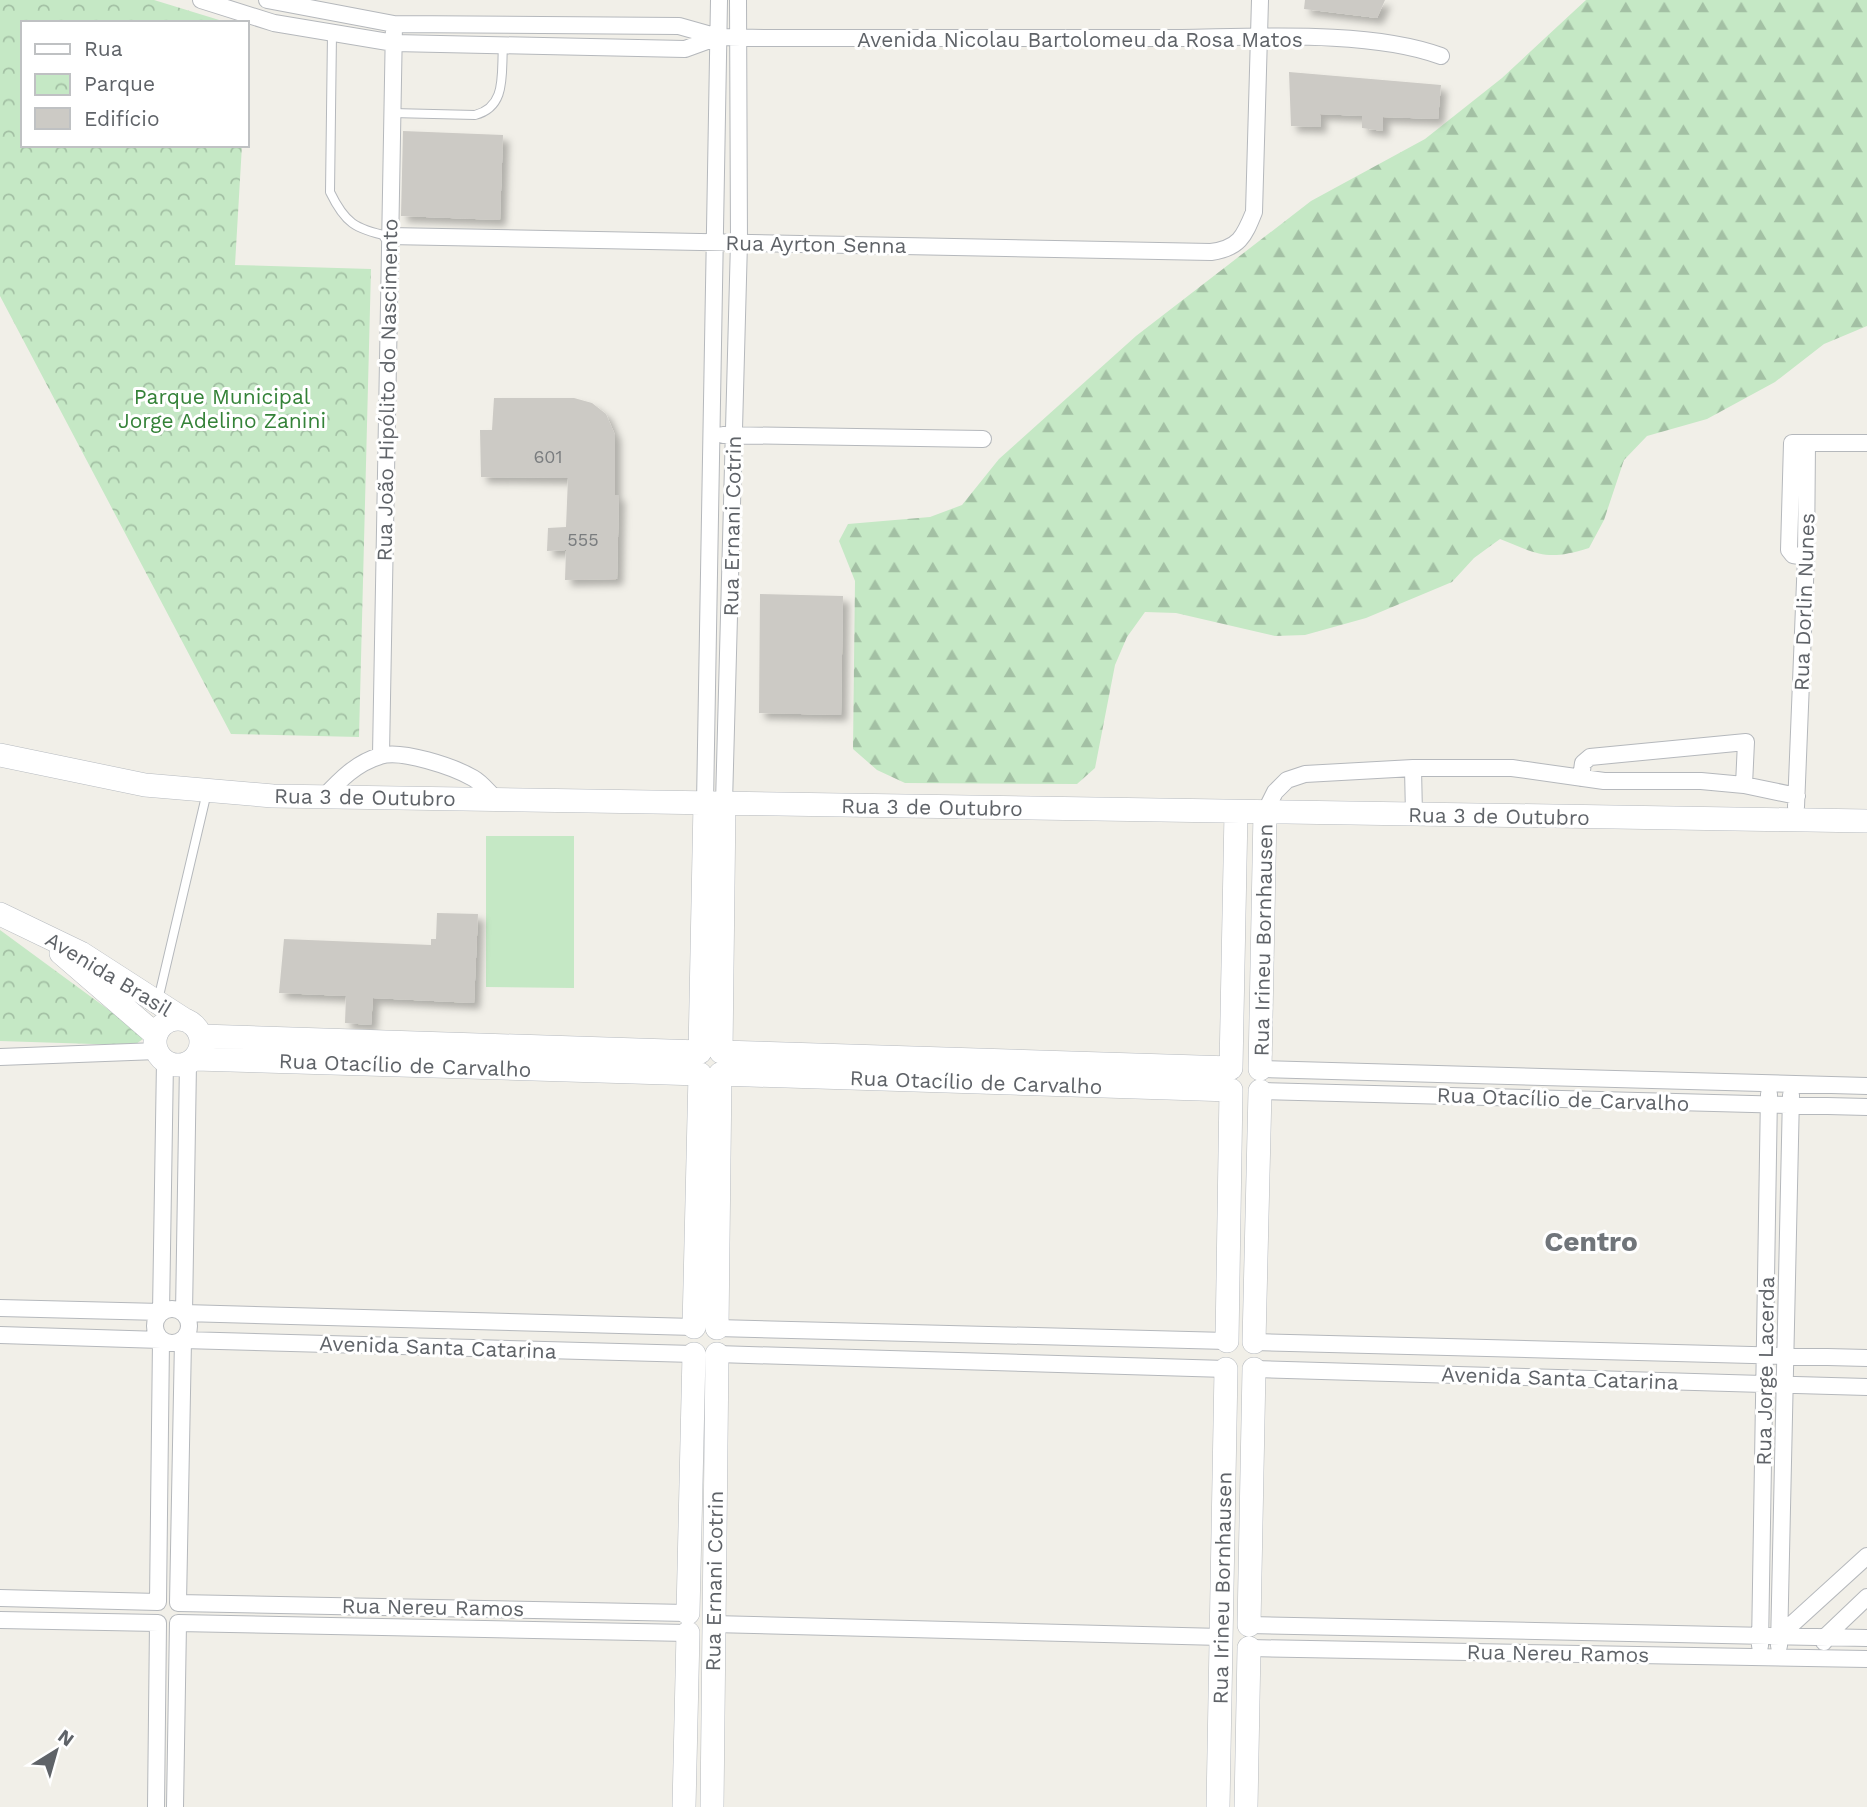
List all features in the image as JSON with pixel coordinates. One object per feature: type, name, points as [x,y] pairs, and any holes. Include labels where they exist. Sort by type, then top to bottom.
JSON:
[{"type":"street","name":"Avenida Nicolau Bartolomeu da Rosa Matos","points":[[201,0],[274,23],[394,43],[685,49],[718,37]]},
{"type":"street","name":"Rua Ernani Cotrin","points":[[694,1327],[707,1250],[709,1169],[715,803],[710,574],[719,0]]},
{"type":"street","name":"Rua Ernani Cotrin","points":[[715,803],[730,574],[734,436],[739,242],[738,0]]},
{"type":"street","points":[[1258,37],[1260,0]]},
{"type":"street","name":"Avenida Nicolau Bartolomeu da Rosa Matos","points":[[273,2],[394,24],[679,26],[718,37],[738,38],[1258,37],[1384,42],[1411,45],[1441,56]]},
{"type":"street","points":[[273,2],[274,23]]},
{"type":"street","name":"Rua João Hipólito do Nascimento","points":[[381,755],[388,236],[394,24]]},
{"type":"street","name":"Rua Ayrton Senna","points":[[388,236],[1211,252],[1229,249],[1240,240],[1254,212],[1258,37]]},
{"type":"street","points":[[713,435],[983,439]]},
{"type":"street","name":"Rua Dorlin Nunes","points":[[1796,820],[1806,557],[1807,443],[1867,443]]},
{"type":"street","points":[[710,574],[730,574]]},
{"type":"street","points":[[1581,778],[1583,763],[1590,757],[1746,742],[1744,785]]},
{"type":"street","name":"Rua 3 de Outubro","points":[[0,755],[80,774],[207,792],[324,797],[1867,821]]},
{"type":"street","points":[[324,797],[350,771],[381,755],[412,757],[447,767],[475,779],[497,800]]},
{"type":"street","points":[[1265,812],[1275,792],[1287,780],[1305,774],[1413,768],[1512,768],[1581,778],[1744,785],[1797,796]]},
{"type":"street","points":[[1413,768],[1414,815]]},
{"type":"street","name":"Rua Irineu Bornhausen","points":[[1227,1341],[1236,812]]},
{"type":"street","name":"Rua Irineu Bornhausen","points":[[1254,1342],[1265,812]]},
{"type":"street","name":"Avenida Brasil","points":[[0,914],[81,953],[158,1000],[178,1046]]},
{"type":"street","name":"Avenida Brasil","points":[[32,928],[178,1046]]},
{"type":"street","points":[[1234,937],[1263,937]]},
{"type":"street","points":[[0,1057],[178,1046]]},
{"type":"street","points":[[178,1046],[186,1170],[184,1313],[190,1326],[183,1340],[178,1603]]},
{"type":"street","points":[[156,1807],[158,1623],[154,1614],[158,1602],[161,1340],[155,1326],[161,1312],[163,1170],[178,1046]]},
{"type":"street","name":"Rua Otacílio de Carvalho","points":[[178,1046],[1231,1079]]},
{"type":"street","points":[[1246,1061],[1260,1080],[1245,1097],[1231,1079],[1246,1061]]},
{"type":"street","points":[[1341,1093],[1342,1072]]},
{"type":"street","name":"Rua Otacílio de Carvalho","points":[[1260,1080],[1342,1072],[1867,1086]]},
{"type":"street","points":[[1504,1098],[1505,1076]]},
{"type":"street","points":[[1561,1079],[1561,1099]]},
{"type":"street","name":"Rua Otacílio de Carvalho","points":[[1260,1080],[1341,1093],[1867,1107]]},
{"type":"street","name":"Rua Jorge Lacerda","points":[[1760,1657],[1769,1085]]},
{"type":"street","name":"Rua Jorge Lacerda","points":[[1778,1657],[1791,1085]]},
{"type":"street","points":[[163,1170],[186,1170]]},
{"type":"street","points":[[1229,1186],[1258,1186]]},
{"type":"street","name":"Rua Ernani Cotrin","points":[[707,1250],[717,1328]]},
{"type":"street","points":[[0,1308],[161,1312],[173,1309],[184,1313]]},
{"type":"street","name":"Avenida Santa Catarina","points":[[184,1313],[694,1327]]},
{"type":"street","points":[[717,1328],[723,1338],[705,1354],[688,1340],[694,1327],[703,1323],[717,1328],[1227,1341],[1244,1336],[1254,1342],[1259,1359],[1254,1369],[1243,1375],[1226,1369],[1221,1358],[1227,1341]]},
{"type":"street","points":[[0,1335],[161,1340],[172,1344],[183,1340]]},
{"type":"street","name":"Avenida Santa Catarina","points":[[183,1340],[1226,1369]]},
{"type":"street","name":"Avenida Santa Catarina","points":[[1254,1342],[1867,1358]]},
{"type":"street","points":[[1412,1374],[1413,1346]]},
{"type":"street","points":[[1572,1378],[1573,1350]]},
{"type":"street","points":[[1682,1382],[1684,1353]]},
{"type":"street","name":"Rua Ernani Cotrin","points":[[684,1804],[692,1446],[705,1354]]},
{"type":"street","name":"Rua Ernani Cotrin","points":[[705,1354],[716,1446],[712,1805]]},
{"type":"street","name":"Rua Irineu Bornhausen","points":[[1218,1807],[1226,1369]]},
{"type":"street","name":"Rua Irineu Bornhausen","points":[[1246,1807],[1254,1369]]},
{"type":"street","name":"Avenida Santa Catarina","points":[[1254,1369],[1867,1387]]},
{"type":"street","points":[[692,1446],[716,1446]]},
{"type":"street","points":[[160,1476],[181,1476]]},
{"type":"street","points":[[690,1520],[715,1521]]},
{"type":"street","points":[[1762,1527],[1782,1527]]},
{"type":"street","points":[[1223,1540],[1251,1540]]},
{"type":"street","points":[[1779,1636],[1867,1556]]},
{"type":"street","points":[[1823,1658],[1825,1637],[1867,1597]]},
{"type":"street","points":[[0,1598],[158,1602],[171,1598],[178,1603],[182,1610],[178,1623],[175,1807]]},
{"type":"street","points":[[28,1620],[29,1599]]},
{"type":"street","name":"Rua Nereu Ramos","points":[[178,1603],[560,1610],[688,1623]]},
{"type":"street","points":[[368,1606],[369,1627]]},
{"type":"street","points":[[560,1610],[561,1631]]},
{"type":"street","points":[[0,1620],[158,1623],[166,1626],[178,1623]]},
{"type":"street","name":"Rua Nereu Ramos","points":[[178,1623],[561,1631],[688,1623]]},
{"type":"street","points":[[688,1623],[696,1638],[706,1636],[713,1624],[1222,1637],[1226,1647],[1235,1652],[1249,1636]]},
{"type":"street","points":[[1416,1650],[1417,1629]]},
{"type":"street","name":"Rua Nereu Ramos","points":[[1249,1636],[1417,1629],[1867,1638]]},
{"type":"street","points":[[1627,1654],[1628,1633]]},
{"type":"street","name":"Rua Nereu Ramos","points":[[1249,1636],[1416,1650],[1867,1659]]},
{"type":"street","points":[[686,1713],[713,1713]]},
{"type":"street","points":[[157,1749],[176,1751]]},
{"type":"street","points":[[684,1804],[712,1805]]},
{"type":"lane","points":[[332,33],[330,192],[341,215],[362,230],[388,236]]},
{"type":"lane","points":[[392,113],[475,115],[486,112],[499,98],[503,47]]},
{"type":"lane","points":[[158,1000],[207,792]]},
{"type":"green space","name":"Parque Municipal Jorge Adelino Zanini","points":[[0,0],[154,0],[222,21],[21,21],[21,147],[242,147],[235,265],[371,269],[359,737],[231,734],[0,296]]},
{"type":"green space","points":[[1586,0],[1867,0],[1867,326],[1824,344],[1775,382],[1707,419],[1647,436],[1624,460],[1604,520],[1589,548],[1553,555],[1525,549],[1500,539],[1474,558],[1452,582],[1366,618],[1305,635],[1275,636],[1176,613],[1145,612],[1127,637],[1115,665],[1095,768],[1077,784],[905,783],[877,770],[853,749],[855,581],[839,541],[848,524],[930,517],[962,505],[999,459],[1136,336],[1311,201],[1425,139],[1502,78]]},
{"type":"green space","points":[[486,836],[574,836],[574,988],[486,987]]},
{"type":"green space","points":[[0,930],[128,1024],[143,1039],[136,1044],[124,1045],[0,1041]]},
{"type":"building","points":[[1305,0],[1385,0],[1377,18],[1304,9]]},
{"type":"building","points":[[1289,72],[1441,85],[1438,119],[1383,117],[1383,131],[1362,128],[1362,116],[1320,114],[1321,127],[1291,126]]},
{"type":"building","points":[[403,131],[503,135],[500,220],[401,216]]},
{"type":"building","points":[[494,398],[574,398],[592,403],[606,414],[615,435],[615,495],[619,495],[617,579],[565,580],[566,550],[547,551],[548,528],[566,527],[568,478],[481,477],[480,430],[492,430]]},
{"type":"building","points":[[760,594],[843,596],[841,715],[759,713]]},
{"type":"building","points":[[437,913],[478,914],[474,1003],[373,998],[371,1025],[345,1023],[346,996],[279,993],[284,939],[431,945],[431,939],[436,939]]},
{"type":"district","name":"Centro","points":[[1591,1241]]}]
